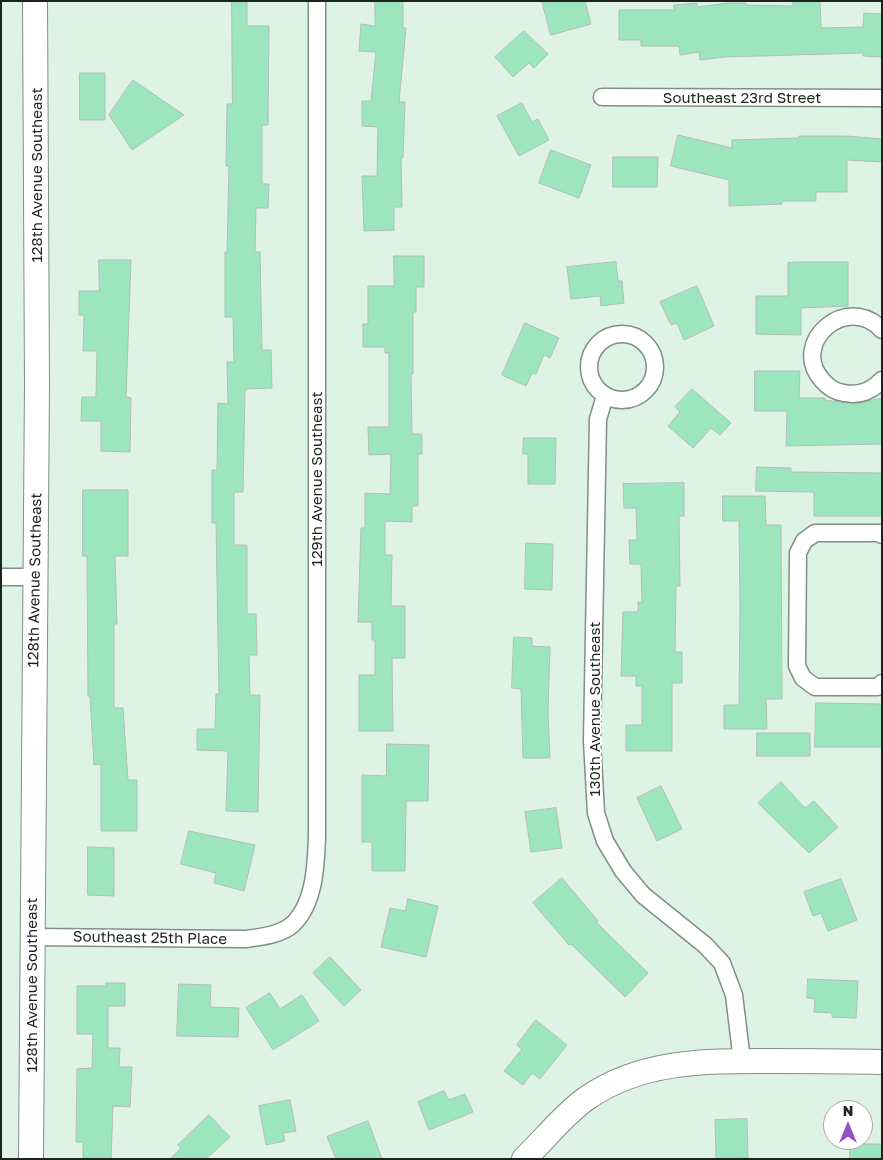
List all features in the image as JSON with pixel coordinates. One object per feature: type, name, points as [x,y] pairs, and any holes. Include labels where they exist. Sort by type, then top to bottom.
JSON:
[{"type":"street","name":"128th Avenue Southeast","points":[[31,1159],[37,51],[35,1]]},
{"type":"street","name":"129th Avenue Southeast","points":[[268,936],[293,924],[299,916],[307,901],[316,863],[317,1]]},
{"type":"street","name":"Southeast 23rd Street","points":[[602,97],[882,98]]},
{"type":"street","points":[[882,330],[871,321],[859,317],[846,317],[834,320],[816,338],[813,350],[813,364],[818,376],[827,386],[838,392],[864,393],[882,380]]},
{"type":"street","points":[[625,334],[636,337],[645,343],[653,357],[654,372],[651,382],[645,391],[626,400],[605,396],[591,379],[589,368],[593,352],[604,340],[614,335],[625,334]]},
{"type":"street","name":"130th Avenue Southeast","points":[[605,396],[598,419],[592,741],[596,813],[605,841],[622,870],[643,895],[705,944],[722,963],[734,995],[742,1061]]},
{"type":"street","points":[[882,535],[880,533],[815,533],[804,541],[798,553],[797,647],[797,666],[803,678],[816,687],[878,687],[882,683]]},
{"type":"street","points":[[1,577],[35,577]]},
{"type":"street","name":"Southeast 25th Place","points":[[32,937],[245,939],[268,936]]},
{"type":"street","points":[[524,1159],[587,1098],[613,1083],[638,1073],[669,1065],[713,1061],[882,1062]]},
{"type":"building","points":[[232,1],[247,1],[247,26],[269,26],[268,125],[262,125],[262,184],[269,184],[268,208],[256,208],[255,252],[260,252],[262,350],[271,350],[272,388],[245,389],[243,492],[234,492],[234,545],[247,545],[247,614],[256,614],[257,655],[249,655],[250,695],[260,695],[258,812],[226,811],[228,751],[197,750],[197,729],[215,729],[216,694],[219,694],[216,523],[212,523],[212,470],[217,470],[218,403],[228,404],[227,362],[234,362],[233,317],[225,317],[225,252],[227,252],[229,166],[226,166],[227,104],[232,104]]},
{"type":"building","points":[[375,1],[403,1],[403,28],[406,28],[399,102],[405,102],[403,158],[401,158],[402,207],[394,207],[394,230],[364,231],[362,176],[377,176],[378,127],[362,126],[362,101],[371,101],[376,52],[359,51],[361,24],[375,26]]},
{"type":"building","points":[[542,1],[585,1],[591,24],[551,35]]},
{"type":"building","points":[[820,1],[821,28],[863,27],[864,13],[882,14],[882,57],[863,56],[863,53],[724,57],[700,60],[699,52],[680,55],[679,46],[641,46],[641,40],[619,40],[619,10],[674,10],[674,5],[697,3],[697,7],[728,3],[793,6],[793,2]]},
{"type":"building","points":[[524,31],[548,54],[534,68],[529,63],[513,77],[495,57]]},
{"type":"building","points":[[80,73],[105,73],[105,120],[80,120]]},
{"type":"building","points":[[133,80],[184,115],[132,150],[109,115]]},
{"type":"building","points":[[522,103],[532,122],[538,119],[549,140],[519,156],[497,116]]},
{"type":"building","points":[[678,135],[732,148],[732,140],[799,138],[799,136],[847,136],[882,139],[882,162],[847,160],[847,192],[816,192],[816,201],[782,201],[782,204],[729,206],[729,180],[671,166]]},
{"type":"building","points":[[551,150],[591,165],[579,198],[539,183]]},
{"type":"building","points":[[613,157],[658,157],[657,187],[613,187]]},
{"type":"building","points":[[394,256],[424,256],[424,287],[416,287],[416,312],[413,312],[413,374],[411,374],[412,434],[422,434],[422,454],[418,454],[418,506],[412,506],[412,522],[385,521],[385,555],[392,555],[391,606],[405,606],[405,658],[392,658],[393,731],[359,731],[359,675],[375,675],[375,640],[372,640],[372,622],[358,622],[361,528],[365,528],[365,493],[390,494],[391,454],[369,455],[368,427],[389,427],[389,353],[385,353],[385,347],[363,347],[363,324],[368,324],[368,286],[394,286]]},
{"type":"building","points":[[99,260],[131,260],[126,397],[131,398],[130,452],[101,451],[101,421],[81,421],[82,397],[96,397],[97,351],[83,351],[84,315],[79,315],[79,291],[99,291]]},
{"type":"building","points":[[616,262],[618,281],[622,281],[624,303],[601,306],[600,296],[571,299],[567,267]]},
{"type":"building","points":[[848,262],[848,306],[801,308],[801,335],[756,334],[756,296],[788,296],[788,263]]},
{"type":"building","points":[[697,286],[714,326],[684,340],[677,323],[671,325],[660,302]]},
{"type":"building","points":[[525,323],[559,338],[550,358],[544,355],[536,374],[532,373],[526,386],[502,375]]},
{"type":"building","points":[[755,371],[800,371],[799,398],[825,398],[825,400],[855,404],[882,398],[882,444],[786,446],[787,411],[755,411]]},
{"type":"building","points":[[692,389],[731,423],[720,435],[711,428],[693,448],[668,426],[680,412],[675,407]]},
{"type":"building","points":[[524,438],[556,438],[555,484],[528,484],[528,454],[523,454]]},
{"type":"building","points":[[757,467],[791,468],[791,472],[882,473],[882,516],[814,516],[814,492],[756,491]]},
{"type":"building","points":[[684,483],[684,516],[679,516],[680,586],[676,586],[675,652],[682,652],[682,683],[672,683],[672,751],[626,751],[626,725],[642,725],[642,686],[636,686],[636,676],[621,676],[623,612],[638,612],[638,602],[642,602],[641,564],[630,564],[629,540],[637,540],[636,508],[624,508],[623,484]]},
{"type":"building","points":[[83,490],[128,490],[128,556],[115,556],[117,624],[114,624],[114,708],[123,708],[128,780],[137,780],[137,831],[101,831],[101,764],[94,765],[90,696],[88,696],[87,556],[83,556]]},
{"type":"building","points":[[723,496],[765,496],[766,525],[781,525],[782,699],[766,699],[767,729],[724,729],[724,705],[739,705],[740,607],[739,521],[723,521]]},
{"type":"building","points":[[526,543],[553,544],[552,590],[525,589]]},
{"type":"building","points":[[514,637],[532,638],[532,646],[550,647],[548,711],[550,758],[523,758],[521,689],[512,688]]},
{"type":"building","points":[[816,703],[882,704],[882,747],[815,747]]},
{"type":"building","points":[[757,733],[810,733],[810,756],[757,756]]},
{"type":"building","points":[[387,744],[429,745],[428,801],[406,801],[405,871],[372,871],[372,842],[362,842],[362,775],[386,776]]},
{"type":"building","points":[[781,782],[805,808],[814,801],[838,827],[809,853],[758,803]]},
{"type":"building","points":[[661,786],[682,829],[657,841],[637,798]]},
{"type":"building","points":[[556,808],[562,848],[531,852],[525,812]]},
{"type":"building","points":[[189,831],[255,845],[244,891],[214,883],[216,873],[181,864]]},
{"type":"building","points":[[88,847],[114,848],[114,896],[88,895]]},
{"type":"building","points":[[562,878],[598,921],[596,922],[648,973],[625,997],[571,944],[569,945],[533,903]]},
{"type":"building","points":[[841,879],[857,920],[828,931],[821,913],[813,916],[804,892]]},
{"type":"building","points":[[408,899],[438,906],[426,957],[381,947],[390,908],[405,911]]},
{"type":"building","points":[[330,957],[361,990],[344,1006],[313,973]]},
{"type":"building","points":[[808,979],[858,981],[856,1018],[832,1017],[832,1013],[814,1012],[815,999],[807,998]]},
{"type":"building","points":[[106,983],[125,983],[125,1006],[108,1006],[108,1048],[120,1048],[119,1067],[132,1067],[130,1107],[113,1106],[111,1159],[83,1159],[83,1142],[76,1142],[77,1069],[92,1068],[93,1034],[77,1034],[77,986],[106,986]]},
{"type":"building","points":[[179,984],[211,985],[210,1007],[239,1008],[238,1037],[177,1036]]},
{"type":"building","points":[[270,993],[280,1009],[302,995],[319,1021],[273,1050],[246,1008]]},
{"type":"building","points":[[536,1020],[567,1045],[540,1079],[532,1073],[523,1085],[504,1071],[522,1049],[517,1045]]},
{"type":"building","points":[[444,1091],[449,1100],[465,1094],[473,1112],[429,1130],[418,1102]]},
{"type":"building","points":[[290,1100],[296,1131],[283,1133],[285,1141],[266,1145],[259,1106]]},
{"type":"building","points":[[209,1115],[230,1137],[206,1159],[170,1159],[181,1148],[178,1145]]},
{"type":"building","points":[[747,1119],[748,1158],[716,1159],[715,1120]]},
{"type":"building","points":[[368,1121],[382,1159],[336,1159],[327,1137]]},
{"type":"building","points":[[873,1144],[882,1144],[881,1159],[850,1159],[850,1150],[873,1150]]}]
